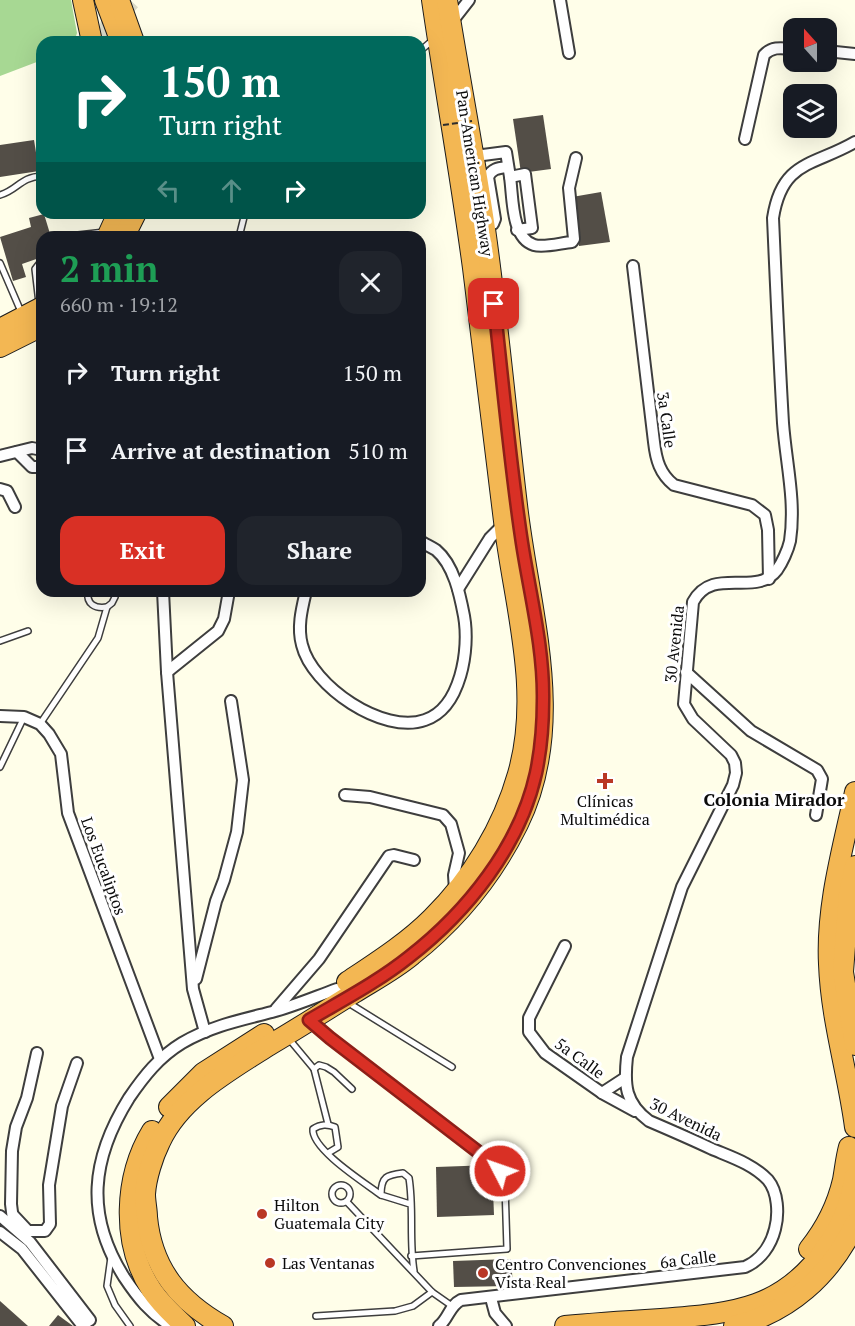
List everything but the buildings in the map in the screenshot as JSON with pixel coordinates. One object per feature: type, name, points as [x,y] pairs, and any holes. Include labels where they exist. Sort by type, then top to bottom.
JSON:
[{"type":"highway","points":[[83,0],[91,36]]},
{"type":"highway","points":[[105,0],[119,36]]},
{"type":"highway","points":[[119,0],[132,36]]},
{"type":"highway","points":[[129,0],[142,36]]},
{"type":"highway","name":"Pan-American Highway","points":[[185,1326],[151,1288],[140,1267],[133,1242],[130,1192],[147,1139],[171,1104],[203,1073],[340,994],[408,959],[436,936],[492,871],[520,820],[536,775],[542,740],[542,676],[519,522],[485,226],[483,175],[472,152],[444,29],[432,0]]},
{"type":"highway","name":"Pan-American Highway","points":[[223,1326],[186,1300],[160,1266],[153,1251],[145,1194],[160,1142],[187,1104],[223,1075],[309,1020],[433,917],[455,891],[464,867],[505,814],[519,772],[527,723],[525,653],[504,524],[444,29],[447,0]]},
{"type":"highway","points":[[107,229],[125,219]]},
{"type":"highway","points":[[0,328],[36,310]]},
{"type":"highway","points":[[0,347],[36,311]]},
{"type":"highway","points":[[855,792],[833,904],[828,963],[834,1013],[855,1127]]},
{"type":"highway","points":[[855,866],[849,894],[847,944],[843,972],[855,1045]]},
{"type":"highway","points":[[645,1320],[729,1302],[753,1293],[792,1267],[810,1248],[834,1208],[843,1180],[849,1147]]},
{"type":"highway","points":[[565,1326],[721,1314],[766,1300],[787,1288],[805,1273],[836,1233],[849,1204],[855,1176]]},
{"type":"highway","points":[[734,1326],[772,1313],[819,1279],[836,1260],[855,1224]]},
{"type":"street","points":[[444,29],[469,0]]},
{"type":"street","points":[[560,0],[569,53]]},
{"type":"street","points":[[745,139],[764,55],[768,50],[783,48]]},
{"type":"street","points":[[837,52],[855,54]]},
{"type":"street","points":[[769,579],[778,570],[790,543],[792,496],[783,424],[773,218],[776,199],[784,184],[804,164],[855,142]]},
{"type":"street","points":[[472,152],[483,154],[506,152],[517,230],[526,241],[536,246],[572,242],[574,239],[569,188],[576,158]]},
{"type":"street","points":[[483,175],[495,169],[509,172]]},
{"type":"street","name":"3a Calle","points":[[633,266],[654,442],[660,469],[665,478],[674,485],[752,504],[765,515],[768,530],[769,579]]},
{"type":"street","points":[[0,456],[36,449]]},
{"type":"street","points":[[17,452],[32,467],[36,467]]},
{"type":"street","points":[[0,489],[7,491],[15,507]]},
{"type":"street","points":[[458,590],[490,538],[504,524]]},
{"type":"street","points":[[304,597],[301,611],[302,646],[322,679],[333,691],[378,718],[409,722],[425,720],[446,704],[463,672],[466,640],[465,622],[458,590],[446,562],[436,550],[426,544]]},
{"type":"street","name":"30 Avenida","points":[[745,1267],[760,1258],[774,1234],[777,1221],[776,1200],[769,1181],[749,1165],[649,1121],[638,1113],[626,1090],[625,1078],[627,1057],[682,887],[728,798],[736,773],[735,762],[731,755],[688,713],[684,704],[693,602],[705,587],[769,579]]},
{"type":"street","points":[[163,597],[167,672],[193,990],[205,1032]]},
{"type":"street","points":[[167,672],[218,631],[224,619],[228,597]]},
{"type":"street","points":[[686,672],[751,731],[817,770],[822,779],[816,815]]},
{"type":"street","points":[[193,990],[237,832],[243,780],[231,701]]},
{"type":"street","points":[[0,717],[24,717],[40,724]]},
{"type":"street","name":"Los Eucaliptos","points":[[40,724],[61,754],[68,813],[160,1059]]},
{"type":"street","points":[[345,795],[370,797],[443,815],[451,824],[464,867]]},
{"type":"street","points":[[273,1012],[319,959],[389,856],[414,860]]},
{"type":"street","name":"5a Calle","points":[[565,946],[529,1018],[529,1032],[545,1053],[602,1093],[638,1113]]},
{"type":"street","points":[[171,1326],[153,1315],[137,1296],[111,1257],[101,1224],[97,1196],[100,1168],[107,1139],[119,1115],[147,1072],[182,1043],[236,1020],[340,994]]},
{"type":"street","points":[[0,1232],[22,1249],[82,1325],[90,1320],[13,1221],[12,1152],[16,1127],[27,1098],[37,1053]]},
{"type":"street","points":[[0,1216],[28,1231],[45,1231],[50,1224],[49,1185],[62,1106],[77,1063]]},
{"type":"street","points":[[602,1093],[625,1078]]},
{"type":"street","name":"6a Calle","points":[[452,1306],[461,1300],[745,1267]]},
{"type":"street","points":[[491,1298],[495,1313],[506,1326]]},
{"type":"street","points":[[439,1326],[445,1321],[452,1306]]},
{"type":"lane","points":[[426,46],[444,29]]},
{"type":"lane","points":[[0,195],[5,194],[27,178],[36,177]]},
{"type":"lane","points":[[0,263],[36,309]]},
{"type":"lane","points":[[36,268],[36,290]]},
{"type":"lane","points":[[88,597],[89,602],[100,609],[107,607],[115,597]]},
{"type":"lane","points":[[40,724],[98,638],[107,607]]},
{"type":"lane","points":[[0,641],[28,631]]},
{"type":"lane","points":[[0,766],[24,717]]},
{"type":"lane","points":[[340,994],[452,1067]]},
{"type":"lane","points":[[309,1020],[500,1171],[505,1186],[507,1249],[411,1256]]},
{"type":"lane","points":[[286,1036],[314,1069],[328,1124]]},
{"type":"lane","points":[[314,1069],[319,1065],[326,1067],[352,1089]]},
{"type":"lane","points":[[328,1153],[338,1147],[335,1127],[328,1124],[318,1125],[312,1133],[315,1139],[328,1153],[336,1161],[381,1195],[410,1204]]},
{"type":"lane","points":[[381,1195],[383,1181],[388,1175],[403,1173],[409,1178],[411,1256],[414,1271]]},
{"type":"lane","points":[[347,1202],[432,1292],[452,1306]]},
{"type":"lane","points":[[111,1257],[107,1286],[115,1305],[130,1326]]},
{"type":"lane","points":[[316,1316],[395,1311],[413,1306],[432,1292]]},
{"type":"path","points":[[442,125],[472,121]]},
{"type":"green space","points":[[0,0],[71,0],[76,36],[36,36],[36,62],[0,76]]},
{"type":"tunnel","points":[[107,36],[111,22],[131,0]]},
{"type":"place","name":"Clínicas Multimédica","points":[[605,781]]},
{"type":"place","name":"Hilton Guatemala City","points":[[262,1214]]},
{"type":"place","name":"Las Ventanas","points":[[270,1263]]},
{"type":"place","name":"Centro Convenciones Vista Real","points":[[483,1273]]},
{"type":"district","name":"Colonia Mirador","points":[[774,799]]},
{"type":"route","points":[[494,304],[522,544],[540,647],[543,700],[542,740],[536,775],[520,820],[492,871],[436,936],[408,959],[309,1020],[500,1171]]}]
